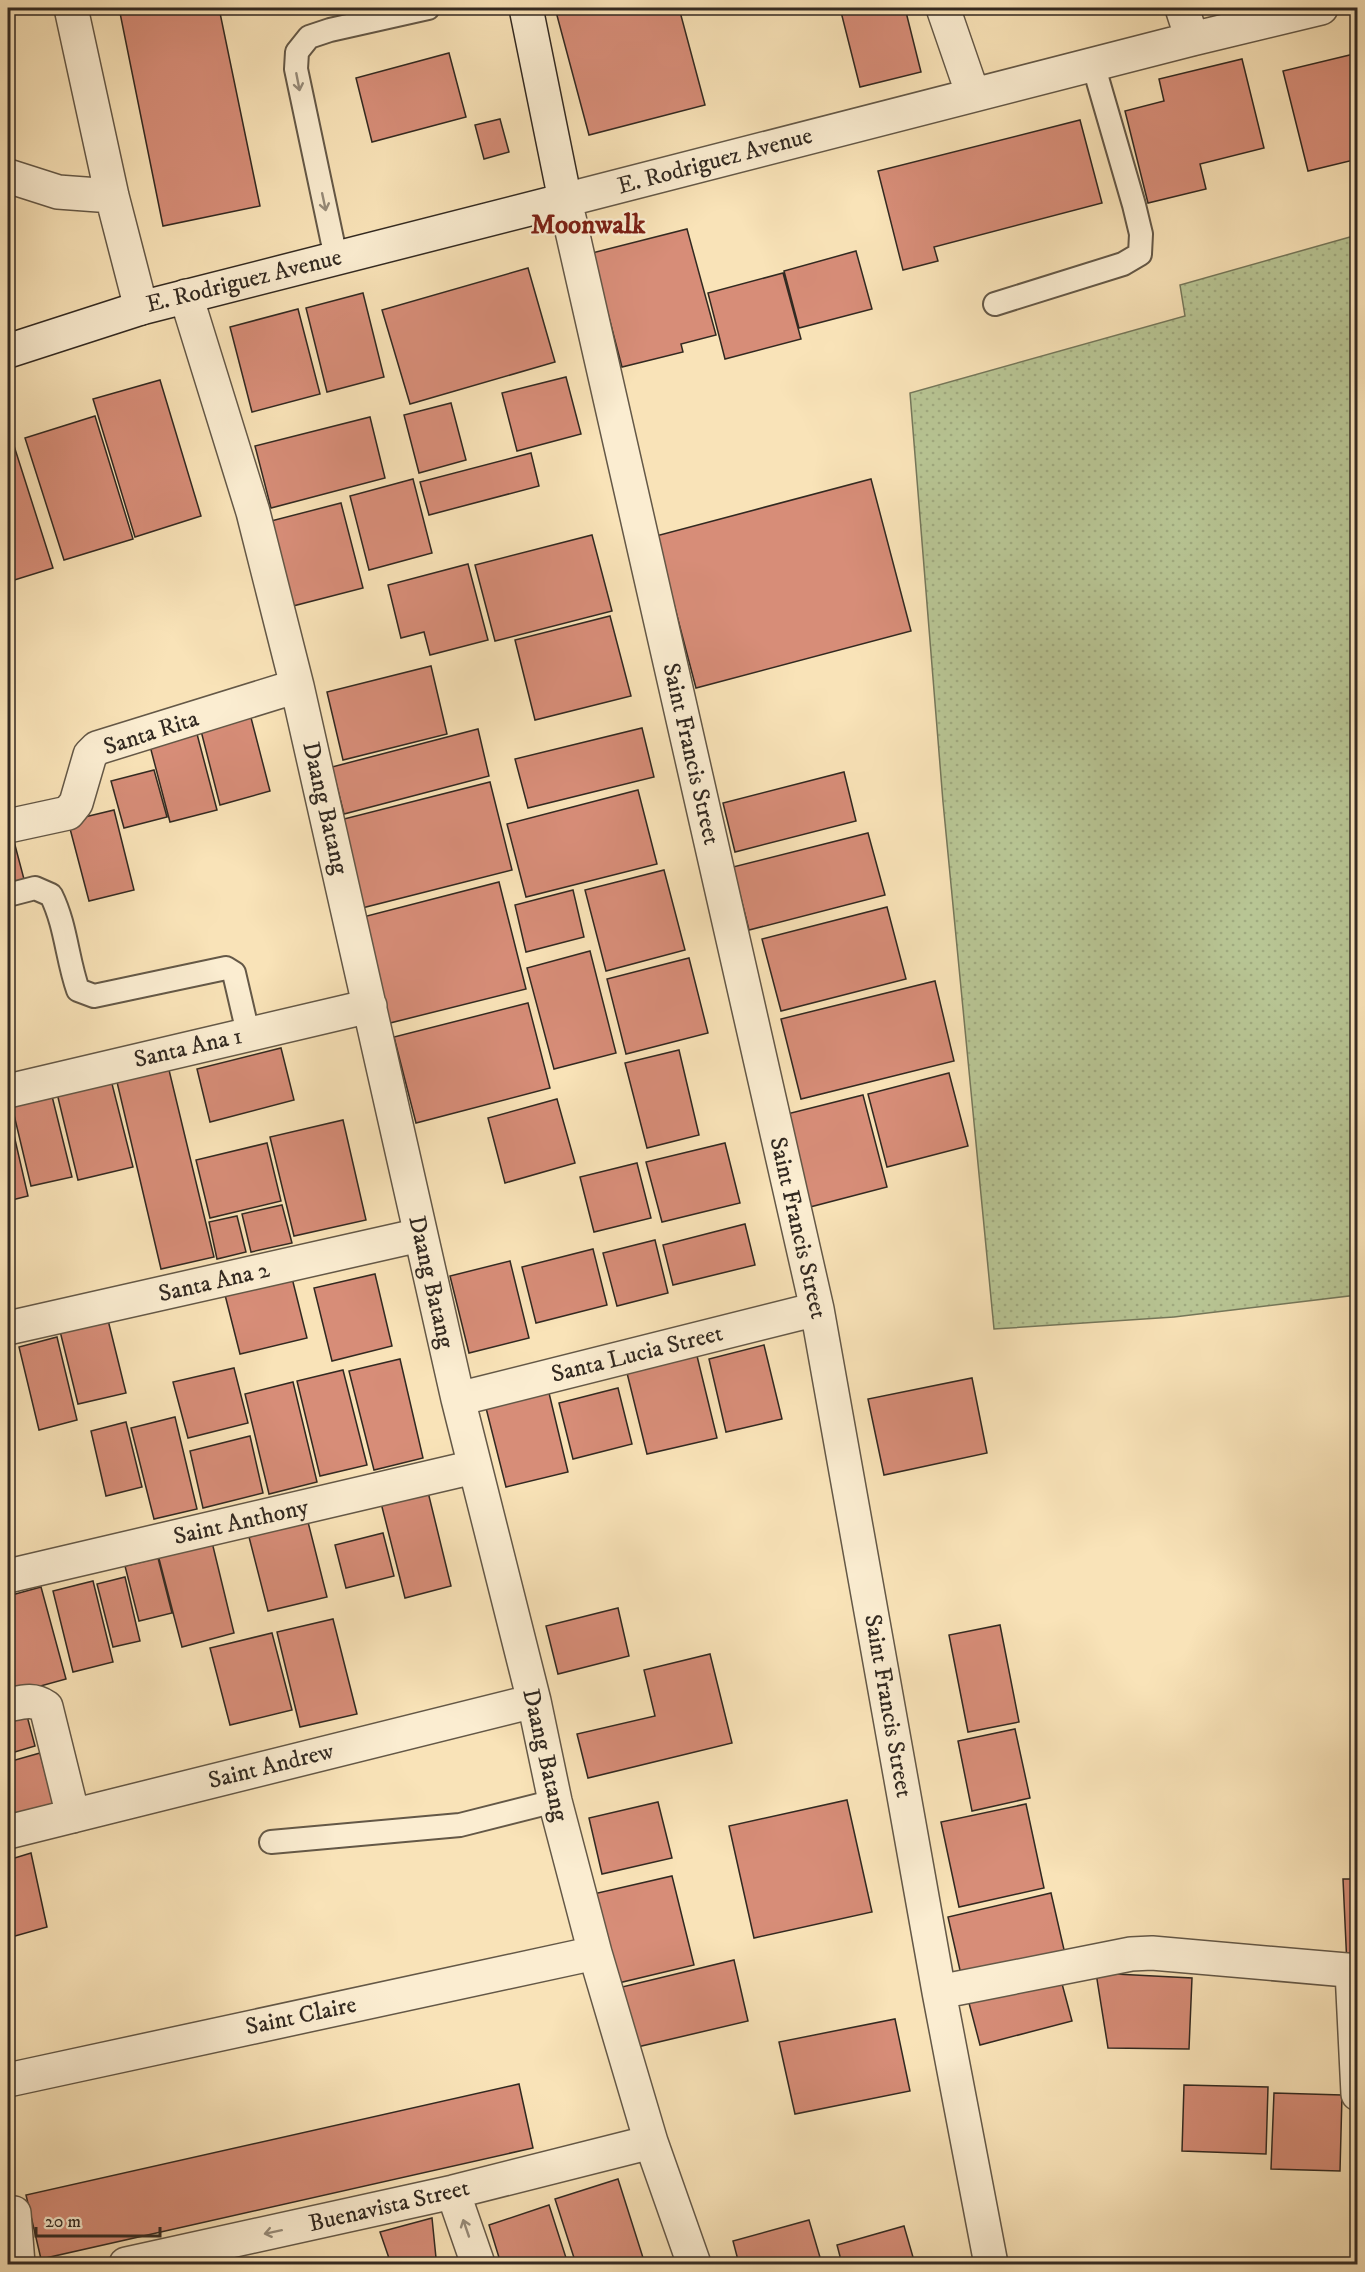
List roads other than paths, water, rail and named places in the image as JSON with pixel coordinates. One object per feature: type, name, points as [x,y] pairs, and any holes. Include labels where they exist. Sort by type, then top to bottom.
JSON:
[{"type":"street","points":[[71,8],[112,196],[141,308]]},
{"type":"street","name":"Saint Francis Street","points":[[526,8],[565,200],[817,1309],[939,1992],[991,2265]]},
{"type":"street","points":[[943,8],[973,95]]},
{"type":"street","points":[[1182,8],[1192,39]]},
{"type":"street","name":"E. Rodriguez Avenue","points":[[8,351],[141,308],[186,296],[1321,8]]},
{"type":"street","points":[[8,176],[58,192],[112,196]]},
{"type":"street","name":"Daang Batang","points":[[186,296],[253,512],[297,686],[420,1235],[474,1467],[534,1701],[555,1801],[595,1953],[651,2142],[694,2265]]},
{"type":"street","name":"Santa Rita","points":[[8,826],[68,813],[76,803],[90,755],[97,748],[297,686]]},
{"type":"street","name":"Santa Ana 1","points":[[8,1091],[370,1006]]},
{"type":"street","name":"Santa Ana 2","points":[[8,1328],[420,1235]]},
{"type":"street","name":"Santa Lucia Street","points":[[458,1399],[817,1309]]},
{"type":"street","name":"Saint Anthony","points":[[8,1576],[474,1467]]},
{"type":"street","points":[[8,1705],[27,1701],[46,1707],[73,1816]]},
{"type":"street","name":"Saint Andrew","points":[[8,1832],[534,1701]]},
{"type":"street","name":"Saint Claire","points":[[8,2080],[595,1953]]},
{"type":"street","points":[[939,1992],[1119,1956],[1152,1953],[1355,1971],[1358,2094]]},
{"type":"street","name":"Buenavista Street","points":[[126,2265],[453,2192],[651,2142]]},
{"type":"street","points":[[453,2192],[478,2265]]},
{"type":"street","points":[[14,2213],[18,2265]]},
{"type":"lane","points":[[309,37],[305,27],[381,8]]},
{"type":"lane","points":[[336,258],[296,69],[297,52],[309,37],[330,30],[428,8]]},
{"type":"lane","points":[[995,304],[1124,264],[1140,254],[1141,234],[1134,204],[1093,64]]},
{"type":"lane","points":[[8,896],[35,888],[51,895],[59,911],[71,973],[78,990],[94,996],[226,968],[234,973],[248,1034]]},
{"type":"lane","points":[[271,1842],[460,1825],[555,1801]]},
{"type":"district","name":"Moonwalk","points":[[588,225]]}]
